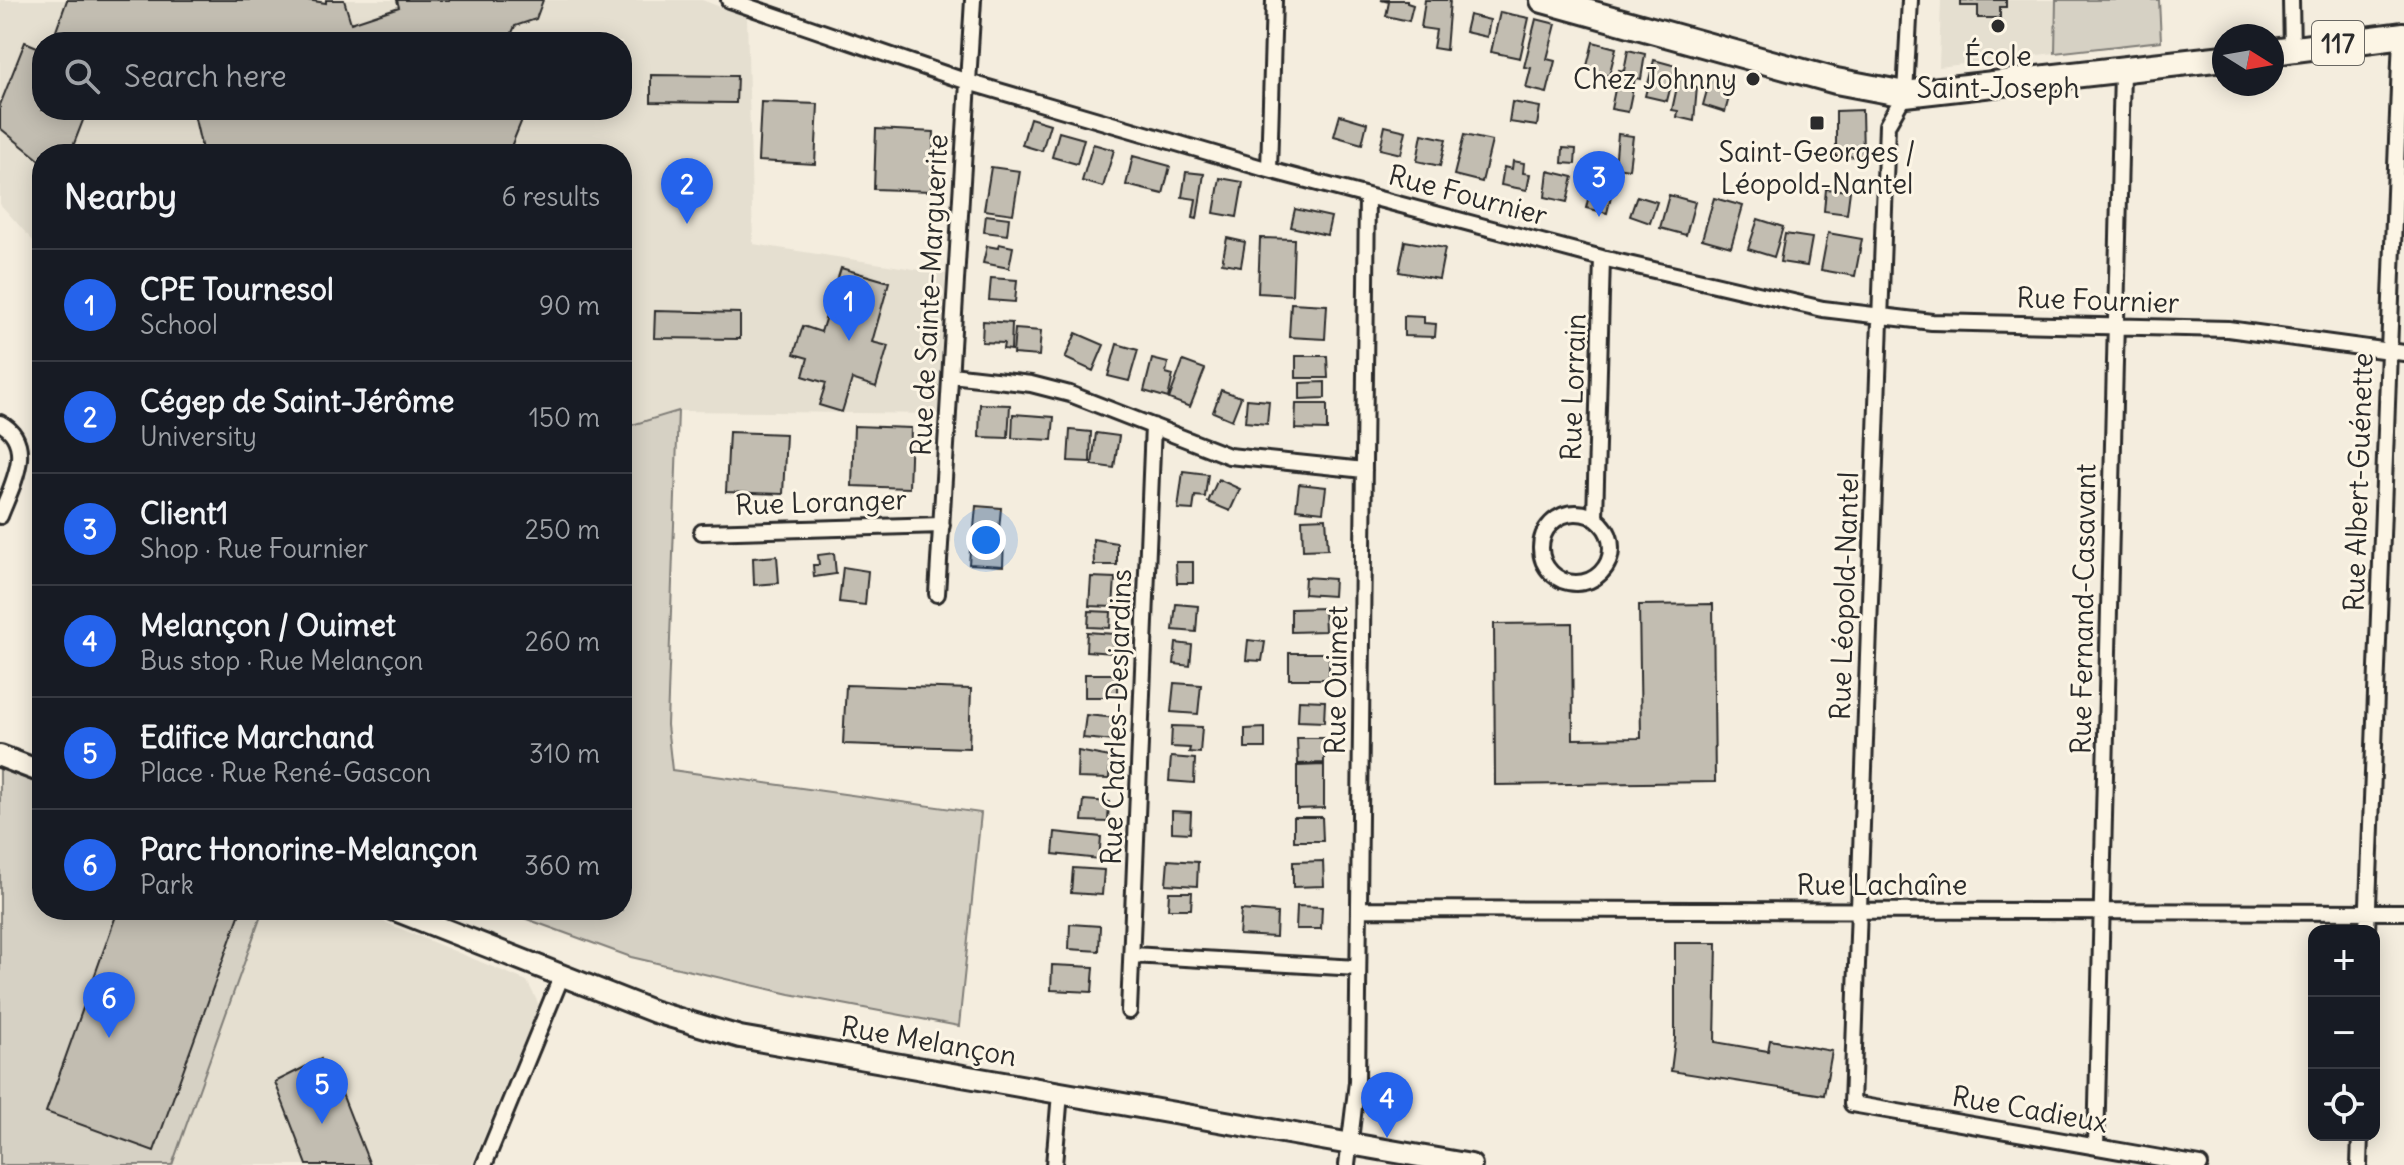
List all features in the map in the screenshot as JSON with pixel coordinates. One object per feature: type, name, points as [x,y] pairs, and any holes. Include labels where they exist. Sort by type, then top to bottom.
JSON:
[{"type":"main road","points":[[1543,0],[1836,81],[1905,94],[2212,60]]},
{"type":"main road","name":"117","points":[[2284,50],[2402,35]]},
{"type":"street","name":"Rue de Sainte-Marguerite","points":[[937,594],[973,0]]},
{"type":"street","points":[[1269,170],[1274,0]]},
{"type":"street","points":[[1905,94],[1910,0]]},
{"type":"street","points":[[2284,39],[2291,0]]},
{"type":"street","name":"Rue Fournier","points":[[734,1],[968,82],[1269,170],[1602,258],[1823,309],[1932,322],[2228,329],[2396,352]]},
{"type":"street","name":"Rue Albert-Guénette","points":[[2367,925],[2396,352],[2402,35]]},
{"type":"street","name":"Rue Fernand-Casavant","points":[[2096,1147],[2122,72]]},
{"type":"street","name":"Rue Léopold-Nantel","points":[[1852,1104],[1887,125],[1905,94]]},
{"type":"street","name":"Rue Ouimet","points":[[1347,1165],[1357,1082],[1367,196]]},
{"type":"street","name":"Rue Lorrain","points":[[1595,518],[1572,513],[1551,523],[1541,544],[1546,566],[1554,575],[1574,583],[1596,577],[1604,569],[1611,547],[1609,536],[1595,518],[1602,258]]},
{"type":"street","points":[[951,375],[1031,384],[1070,394],[1229,456],[1364,470]]},
{"type":"street","points":[[0,423],[11,429],[21,449],[17,472],[0,516]]},
{"type":"street","name":"Rue Charles-Desjardins","points":[[1129,1011],[1153,426]]},
{"type":"street","name":"Rue Loranger","points":[[702,532],[942,525]]},
{"type":"street","points":[[0,756],[32,768]]},
{"type":"street","name":"Rue Lachaîne","points":[[1359,909],[2404,912]]},
{"type":"street","name":"Rue Melançon","points":[[421,920],[655,1012],[740,1037],[1471,1165]]},
{"type":"street","points":[[1132,955],[1358,968]]},
{"type":"street","points":[[484,1165],[562,975]]},
{"type":"street","points":[[1054,1165],[1060,1093]]},
{"type":"street","name":"Rue Cadieux","points":[[1852,1104],[2200,1165]]},
{"type":"street","points":[[2359,1165],[2360,1141]]},
{"type":"shaded area","points":[[0,0],[702,0],[747,17],[753,244],[946,274],[938,414],[678,411],[632,425],[632,144],[32,144],[32,240],[0,204]]},
{"type":"shaded area","name":"École Saint-Joseph","points":[[1941,0],[2056,0],[2055,53],[1939,67]]},
{"type":"shaded area","points":[[2056,0],[2159,0],[2161,41],[2055,53]]},
{"type":"shaded area","points":[[678,411],[667,725],[672,770],[981,813],[959,1026],[790,994],[631,957],[529,920],[632,920],[632,425]]},
{"type":"shaded area","points":[[0,768],[32,781],[32,920],[259,920],[172,1165],[0,1165]]},
{"type":"shaded area","points":[[259,920],[379,920],[527,981],[539,1005],[472,1165],[172,1165]]},
{"type":"building","points":[[67,0],[307,0],[326,3],[326,0],[344,0],[351,23],[399,7],[397,0],[543,0],[536,19],[515,26],[512,32],[56,31]]},
{"type":"building","points":[[1381,0],[1407,0],[1413,5],[1409,21],[1386,16],[1389,2]]},
{"type":"building","points":[[1425,0],[1450,0],[1446,50],[1433,48],[1436,30],[1421,28]]},
{"type":"building","points":[[1961,0],[2006,0],[2006,7],[2000,7],[2000,18],[1978,18],[1978,6],[1961,6]]},
{"type":"building","points":[[1500,12],[1529,18],[1520,58],[1491,52]]},
{"type":"building","points":[[1469,15],[1490,20],[1487,37],[1465,32]]},
{"type":"building","points":[[1536,19],[1556,24],[1547,59],[1555,61],[1547,93],[1526,88],[1531,68],[1524,67]]},
{"type":"building","points":[[25,42],[32,45],[32,120],[83,120],[74,144],[32,144],[32,154],[0,128],[0,105]]},
{"type":"building","points":[[1593,42],[1616,48],[1609,76],[1586,70]]},
{"type":"building","points":[[1628,50],[1645,54],[1641,79],[1635,78],[1628,112],[1611,109],[1619,70],[1624,71]]},
{"type":"building","points":[[1654,60],[1676,66],[1667,101],[1645,96]]},
{"type":"building","points":[[1680,73],[1689,75],[1687,85],[1697,87],[1694,121],[1677,117],[1678,111],[1672,110]]},
{"type":"building","points":[[651,75],[737,76],[736,103],[651,102]]},
{"type":"building","points":[[1711,76],[1733,83],[1725,112],[1703,105]]},
{"type":"building","points":[[761,102],[818,104],[815,164],[758,161]]},
{"type":"building","points":[[1512,102],[1540,107],[1537,126],[1509,122]]},
{"type":"building","points":[[1862,110],[1863,156],[1836,157],[1836,111]]},
{"type":"building","points":[[1340,115],[1367,123],[1362,144],[1334,136]]},
{"type":"building","points":[[1030,118],[1050,124],[1042,151],[1022,145]]},
{"type":"building","points":[[195,120],[522,120],[512,144],[201,144]]},
{"type":"building","points":[[1385,126],[1406,131],[1401,154],[1380,149]]},
{"type":"building","points":[[876,129],[934,132],[931,191],[874,189]]},
{"type":"building","points":[[1059,132],[1084,139],[1077,164],[1052,157]]},
{"type":"building","points":[[1422,134],[1446,139],[1440,166],[1417,161]]},
{"type":"building","points":[[1618,134],[1633,136],[1629,169],[1615,167]]},
{"type":"building","points":[[1464,135],[1492,141],[1482,182],[1454,175]]},
{"type":"building","points":[[1093,144],[1114,150],[1103,187],[1082,181]]},
{"type":"building","points":[[1563,148],[1576,149],[1575,164],[1562,163]]},
{"type":"building","points":[[1133,156],[1170,166],[1163,194],[1126,185]]},
{"type":"building","points":[[1513,161],[1524,163],[1523,173],[1530,174],[1527,190],[1501,185],[1504,167],[1512,169]]},
{"type":"building","points":[[991,167],[1020,171],[1013,214],[984,210]]},
{"type":"building","points":[[1548,171],[1573,177],[1567,202],[1545,197]]},
{"type":"building","points":[[1186,172],[1204,174],[1197,219],[1193,218],[1196,199],[1182,197]]},
{"type":"building","points":[[1594,174],[1615,179],[1607,213],[1586,208]]},
{"type":"building","points":[[1220,178],[1243,182],[1237,217],[1214,213]]},
{"type":"building","points":[[1826,189],[1850,191],[1847,214],[1824,211]]},
{"type":"building","points":[[1669,195],[1695,202],[1686,235],[1660,228]]},
{"type":"building","points":[[1637,196],[1657,202],[1650,223],[1630,216]]},
{"type":"building","points":[[1714,198],[1743,206],[1731,247],[1702,239]]},
{"type":"building","points":[[1295,209],[1331,217],[1327,235],[1291,227]]},
{"type":"building","points":[[986,215],[1009,218],[1007,235],[984,232]]},
{"type":"building","points":[[1758,219],[1783,227],[1774,257],[1748,249]]},
{"type":"building","points":[[1828,233],[1862,239],[1855,276],[1821,270]]},
{"type":"building","points":[[1785,234],[1812,238],[1807,266],[1780,262]]},
{"type":"building","points":[[1227,238],[1245,242],[1241,266],[1222,263]]},
{"type":"building","points":[[1260,238],[1294,239],[1292,295],[1258,293]]},
{"type":"building","points":[[1405,241],[1445,248],[1439,279],[1399,272]]},
{"type":"building","points":[[999,244],[1013,247],[1009,268],[983,263],[987,246],[998,248]]},
{"type":"building","points":[[841,268],[889,282],[872,342],[888,346],[876,387],[852,379],[842,412],[819,405],[826,383],[803,376],[808,358],[794,354],[803,326],[821,332]]},
{"type":"building","points":[[991,278],[1017,280],[1015,302],[989,300]]},
{"type":"building","points":[[1291,303],[1327,305],[1325,339],[1289,337]]},
{"type":"building","points":[[655,311],[740,313],[740,339],[654,338]]},
{"type":"building","points":[[1404,316],[1424,317],[1424,323],[1436,324],[1435,337],[1404,336]]},
{"type":"building","points":[[983,321],[1012,323],[1011,350],[1003,349],[1004,343],[982,342]]},
{"type":"building","points":[[1015,329],[1041,331],[1039,356],[1013,354]]},
{"type":"building","points":[[1076,333],[1104,345],[1093,371],[1065,358]]},
{"type":"building","points":[[1117,344],[1138,350],[1129,381],[1108,376]]},
{"type":"building","points":[[1296,356],[1327,356],[1328,378],[1296,378]]},
{"type":"building","points":[[1152,359],[1168,363],[1166,373],[1173,375],[1168,398],[1144,391]]},
{"type":"building","points":[[1183,361],[1205,369],[1190,407],[1169,399]]},
{"type":"building","points":[[1325,382],[1325,398],[1300,399],[1300,383]]},
{"type":"building","points":[[1221,390],[1241,397],[1232,420],[1213,412]]},
{"type":"building","points":[[1247,399],[1269,401],[1267,424],[1245,422]]},
{"type":"building","points":[[980,404],[1010,405],[1008,438],[979,437]]},
{"type":"building","points":[[1296,404],[1327,404],[1327,430],[1295,429]]},
{"type":"building","points":[[1013,414],[1054,417],[1052,440],[1012,438]]},
{"type":"building","points":[[854,426],[911,428],[909,488],[852,486]]},
{"type":"building","points":[[1070,430],[1091,432],[1090,462],[1068,461]]},
{"type":"building","points":[[729,432],[786,434],[783,494],[726,492]]},
{"type":"building","points":[[1096,433],[1119,436],[1114,468],[1092,465]]},
{"type":"building","points":[[1183,471],[1208,474],[1205,497],[1195,496],[1193,510],[1178,509]]},
{"type":"building","points":[[1218,479],[1240,489],[1230,511],[1208,502]]},
{"type":"building","points":[[1299,484],[1326,487],[1323,512],[1296,509]]},
{"type":"building","points":[[976,506],[1001,508],[999,530],[974,528]]},
{"type":"building","points":[[1326,518],[1328,549],[1303,550],[1302,519]]},
{"type":"building","points":[[971,537],[1004,539],[1003,566],[969,564]]},
{"type":"building","points":[[1093,539],[1117,543],[1117,565],[1094,565]]},
{"type":"building","points":[[834,553],[836,574],[814,577],[813,565],[819,565],[818,555]]},
{"type":"building","points":[[777,556],[779,583],[754,585],[753,558]]},
{"type":"building","points":[[1176,562],[1193,562],[1193,583],[1177,583]]},
{"type":"building","points":[[843,567],[868,571],[865,605],[839,602]]},
{"type":"building","points":[[1091,577],[1115,578],[1113,607],[1089,606]]},
{"type":"building","points":[[1305,577],[1334,579],[1333,596],[1304,594]]},
{"type":"building","points":[[1176,604],[1198,606],[1196,632],[1173,630]]},
{"type":"building","points":[[1713,604],[1715,782],[1495,785],[1494,624],[1572,623],[1573,739],[1641,738],[1639,605]]},
{"type":"building","points":[[1324,608],[1325,631],[1291,632],[1291,609]]},
{"type":"building","points":[[1089,611],[1111,612],[1110,628],[1088,627]]},
{"type":"building","points":[[1087,632],[1114,634],[1113,653],[1086,651]]},
{"type":"building","points":[[1248,640],[1265,642],[1262,661],[1246,660]]},
{"type":"building","points":[[1176,643],[1192,645],[1190,666],[1174,664]]},
{"type":"building","points":[[1289,653],[1329,653],[1329,679],[1289,679]]},
{"type":"building","points":[[1085,674],[1117,674],[1117,697],[1085,697]]},
{"type":"building","points":[[1174,683],[1201,685],[1198,714],[1171,712]]},
{"type":"building","points":[[846,685],[971,689],[969,748],[843,744]]},
{"type":"building","points":[[1299,700],[1325,701],[1324,722],[1298,721]]},
{"type":"building","points":[[1086,715],[1117,718],[1114,741],[1083,738]]},
{"type":"building","points":[[1172,726],[1202,727],[1200,753],[1189,752],[1190,748],[1171,747]]},
{"type":"building","points":[[1265,728],[1265,748],[1245,748],[1245,729]]},
{"type":"building","points":[[1297,738],[1324,738],[1324,763],[1298,764]]},
{"type":"building","points":[[1078,751],[1110,757],[1109,779],[1077,778]]},
{"type":"building","points":[[1171,757],[1195,759],[1194,783],[1169,781]]},
{"type":"building","points":[[1324,765],[1324,808],[1297,809],[1297,766]]},
{"type":"building","points":[[1084,800],[1109,802],[1108,822],[1082,821]]},
{"type":"building","points":[[1172,811],[1191,812],[1190,833],[1172,832]]},
{"type":"building","points":[[1294,817],[1322,817],[1323,841],[1294,841]]},
{"type":"building","points":[[1055,832],[1101,837],[1099,859],[1053,854]]},
{"type":"building","points":[[1168,860],[1198,862],[1197,886],[1166,884]]},
{"type":"building","points":[[1323,861],[1324,886],[1293,887],[1293,862]]},
{"type":"building","points":[[1073,868],[1104,870],[1102,895],[1071,893]]},
{"type":"building","points":[[1169,892],[1192,892],[1191,909],[1168,909]]},
{"type":"building","points":[[1297,906],[1322,907],[1321,929],[1296,929]]},
{"type":"building","points":[[1241,910],[1277,913],[1276,937],[1239,935]]},
{"type":"building","points":[[114,920],[237,920],[154,1151],[46,1112]]},
{"type":"building","points":[[1070,924],[1100,926],[1099,951],[1069,949]]},
{"type":"building","points":[[1675,943],[1717,943],[1715,1042],[1768,1051],[1770,1040],[1832,1051],[1824,1095],[1671,1071],[1675,1039]]},
{"type":"building","points":[[1052,965],[1094,967],[1092,992],[1051,990]]},
{"type":"building","points":[[321,1059],[327,1074],[333,1071],[370,1165],[307,1165],[275,1082]]},
{"type":"place","name":"École Saint-Joseph","points":[[1998,26]]},
{"type":"place","name":"Chez Johnny","points":[[1753,79]]},
{"type":"place","name":"Saint-Georges / Léopold-Nantel","points":[[1817,123]]},
{"type":"place","name":"Client1","points":[[1599,217]]},
{"type":"place","name":"Cégep de Saint-Jérôme","points":[[687,224]]},
{"type":"place","name":"CPE Tournesol","points":[[849,341]]},
{"type":"place","name":"Parc Honorine-Melançon","points":[[109,1038]]},
{"type":"place","name":"Edifice Marchand","points":[[322,1124]]},
{"type":"place","name":"Melançon / Ouimet","points":[[1387,1138]]}]
